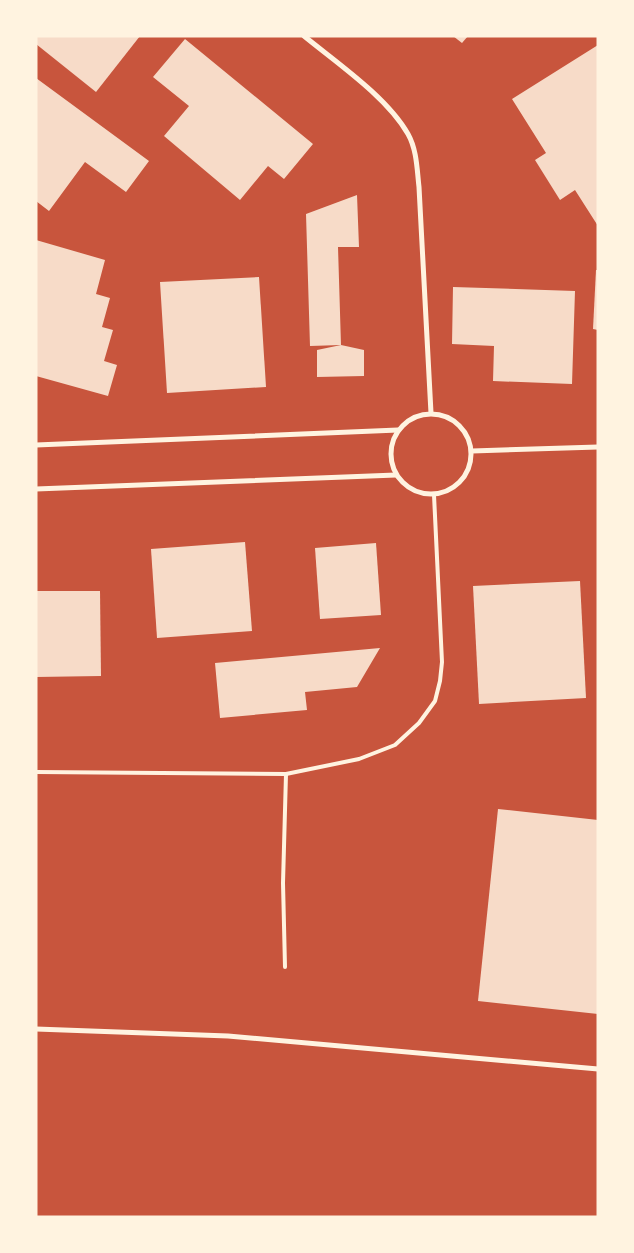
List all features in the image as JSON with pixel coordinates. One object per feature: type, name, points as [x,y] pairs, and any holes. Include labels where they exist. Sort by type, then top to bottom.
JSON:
[{"type":"street","points":[[304,36],[364,85],[390,110],[409,135],[416,158],[419,187],[431,413]]},
{"type":"street","points":[[431,413],[443,415],[454,420],[463,428],[472,451],[471,464],[466,476],[458,485],[447,492],[434,495],[419,493],[406,486],[396,475],[392,464],[393,440],[398,430],[413,418],[431,413]]},
{"type":"street","points":[[36,445],[398,430]]},
{"type":"street","points":[[472,451],[598,447]]},
{"type":"street","points":[[36,489],[396,475]]},
{"type":"street","points":[[36,1029],[228,1036],[598,1069]]},
{"type":"lane","points":[[36,772],[286,774],[359,759],[395,745],[419,723],[435,701],[440,682],[442,662],[434,495]]},
{"type":"lane","points":[[285,967],[283,884],[286,774]]},
{"type":"building","points":[[36,36],[140,36],[96,92],[36,44]]},
{"type":"building","points":[[453,36],[468,36],[462,43]]},
{"type":"building","points":[[185,39],[313,144],[284,179],[268,166],[240,200],[164,136],[189,106],[153,77]]},
{"type":"building","points":[[598,45],[598,226],[575,190],[560,200],[535,160],[546,153],[512,99]]},
{"type":"building","points":[[36,78],[149,161],[126,192],[85,162],[49,211],[36,201]]},
{"type":"building","points":[[357,195],[359,247],[338,247],[341,345],[310,346],[306,214]]},
{"type":"building","points":[[36,240],[105,260],[96,294],[110,298],[102,327],[113,330],[104,361],[117,365],[108,396],[36,376]]},
{"type":"building","points":[[596,270],[598,270],[598,330],[593,329]]},
{"type":"building","points":[[259,277],[266,387],[167,393],[160,282]]},
{"type":"building","points":[[453,287],[575,291],[572,384],[493,381],[494,346],[452,344]]},
{"type":"building","points":[[341,345],[364,350],[364,376],[317,377],[317,350]]},
{"type":"building","points":[[245,542],[252,631],[157,638],[151,549]]},
{"type":"building","points":[[376,543],[381,615],[320,619],[315,548]]},
{"type":"building","points":[[580,581],[586,698],[479,704],[473,586]]},
{"type":"building","points":[[36,591],[100,591],[101,676],[36,677]]},
{"type":"building","points":[[380,648],[357,687],[305,692],[307,710],[220,718],[215,663]]},
{"type":"building","points":[[498,809],[598,820],[598,1014],[478,1001]]}]
